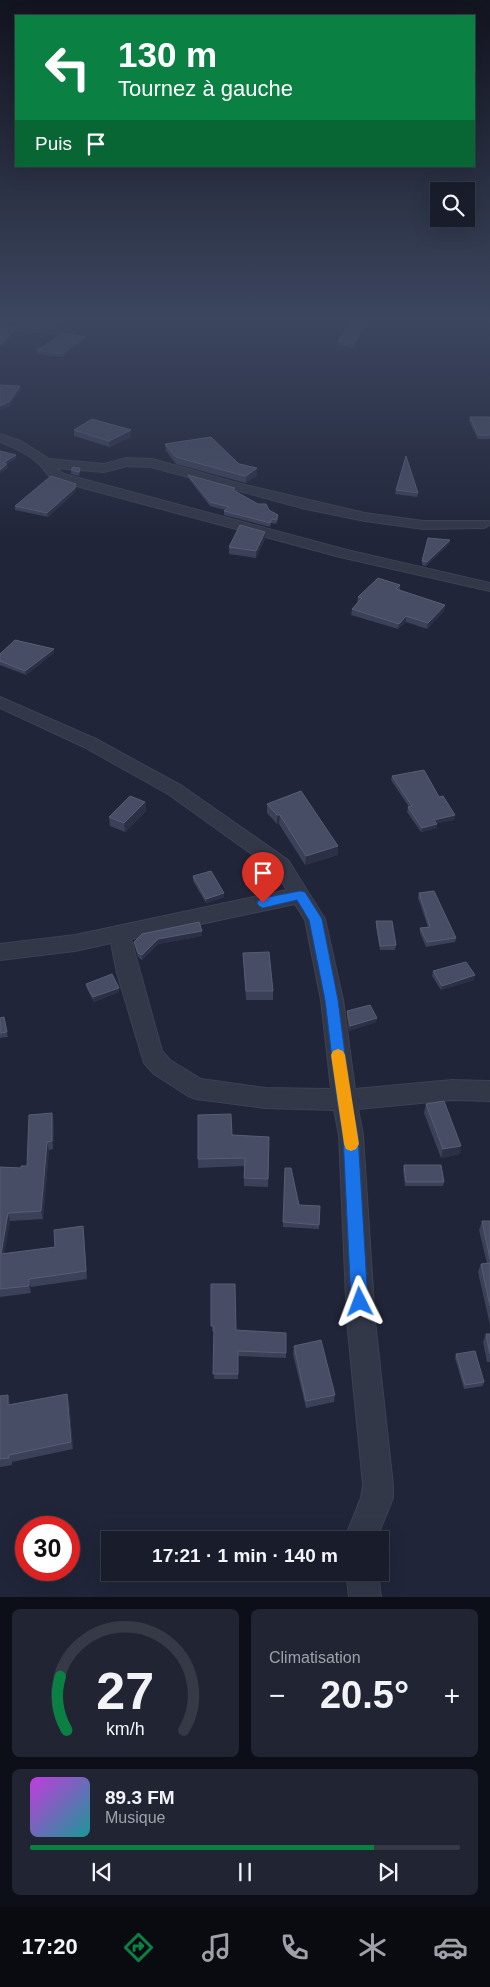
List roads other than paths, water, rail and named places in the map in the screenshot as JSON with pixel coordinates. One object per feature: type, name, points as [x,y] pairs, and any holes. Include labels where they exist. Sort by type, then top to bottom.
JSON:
[{"type":"street","points":[[0,438],[17,444],[46,463],[52,473],[59,477],[345,554],[490,587]]},
{"type":"street","points":[[46,463],[104,468],[127,462],[152,462],[236,487],[311,506],[366,517],[423,525],[484,524]]},
{"type":"street","points":[[0,702],[90,743],[175,790],[281,865],[316,919],[332,1000],[344,1100],[351,1135],[360,1321],[378,1484],[377,1498],[364,1531]]},
{"type":"street","points":[[0,952],[75,943],[300,895]]},
{"type":"street","points":[[119,934],[152,1056],[162,1068],[196,1089],[265,1098],[344,1100],[452,1090],[490,1091]]},
{"type":"street","points":[[363,1581],[365,1597]]}]
